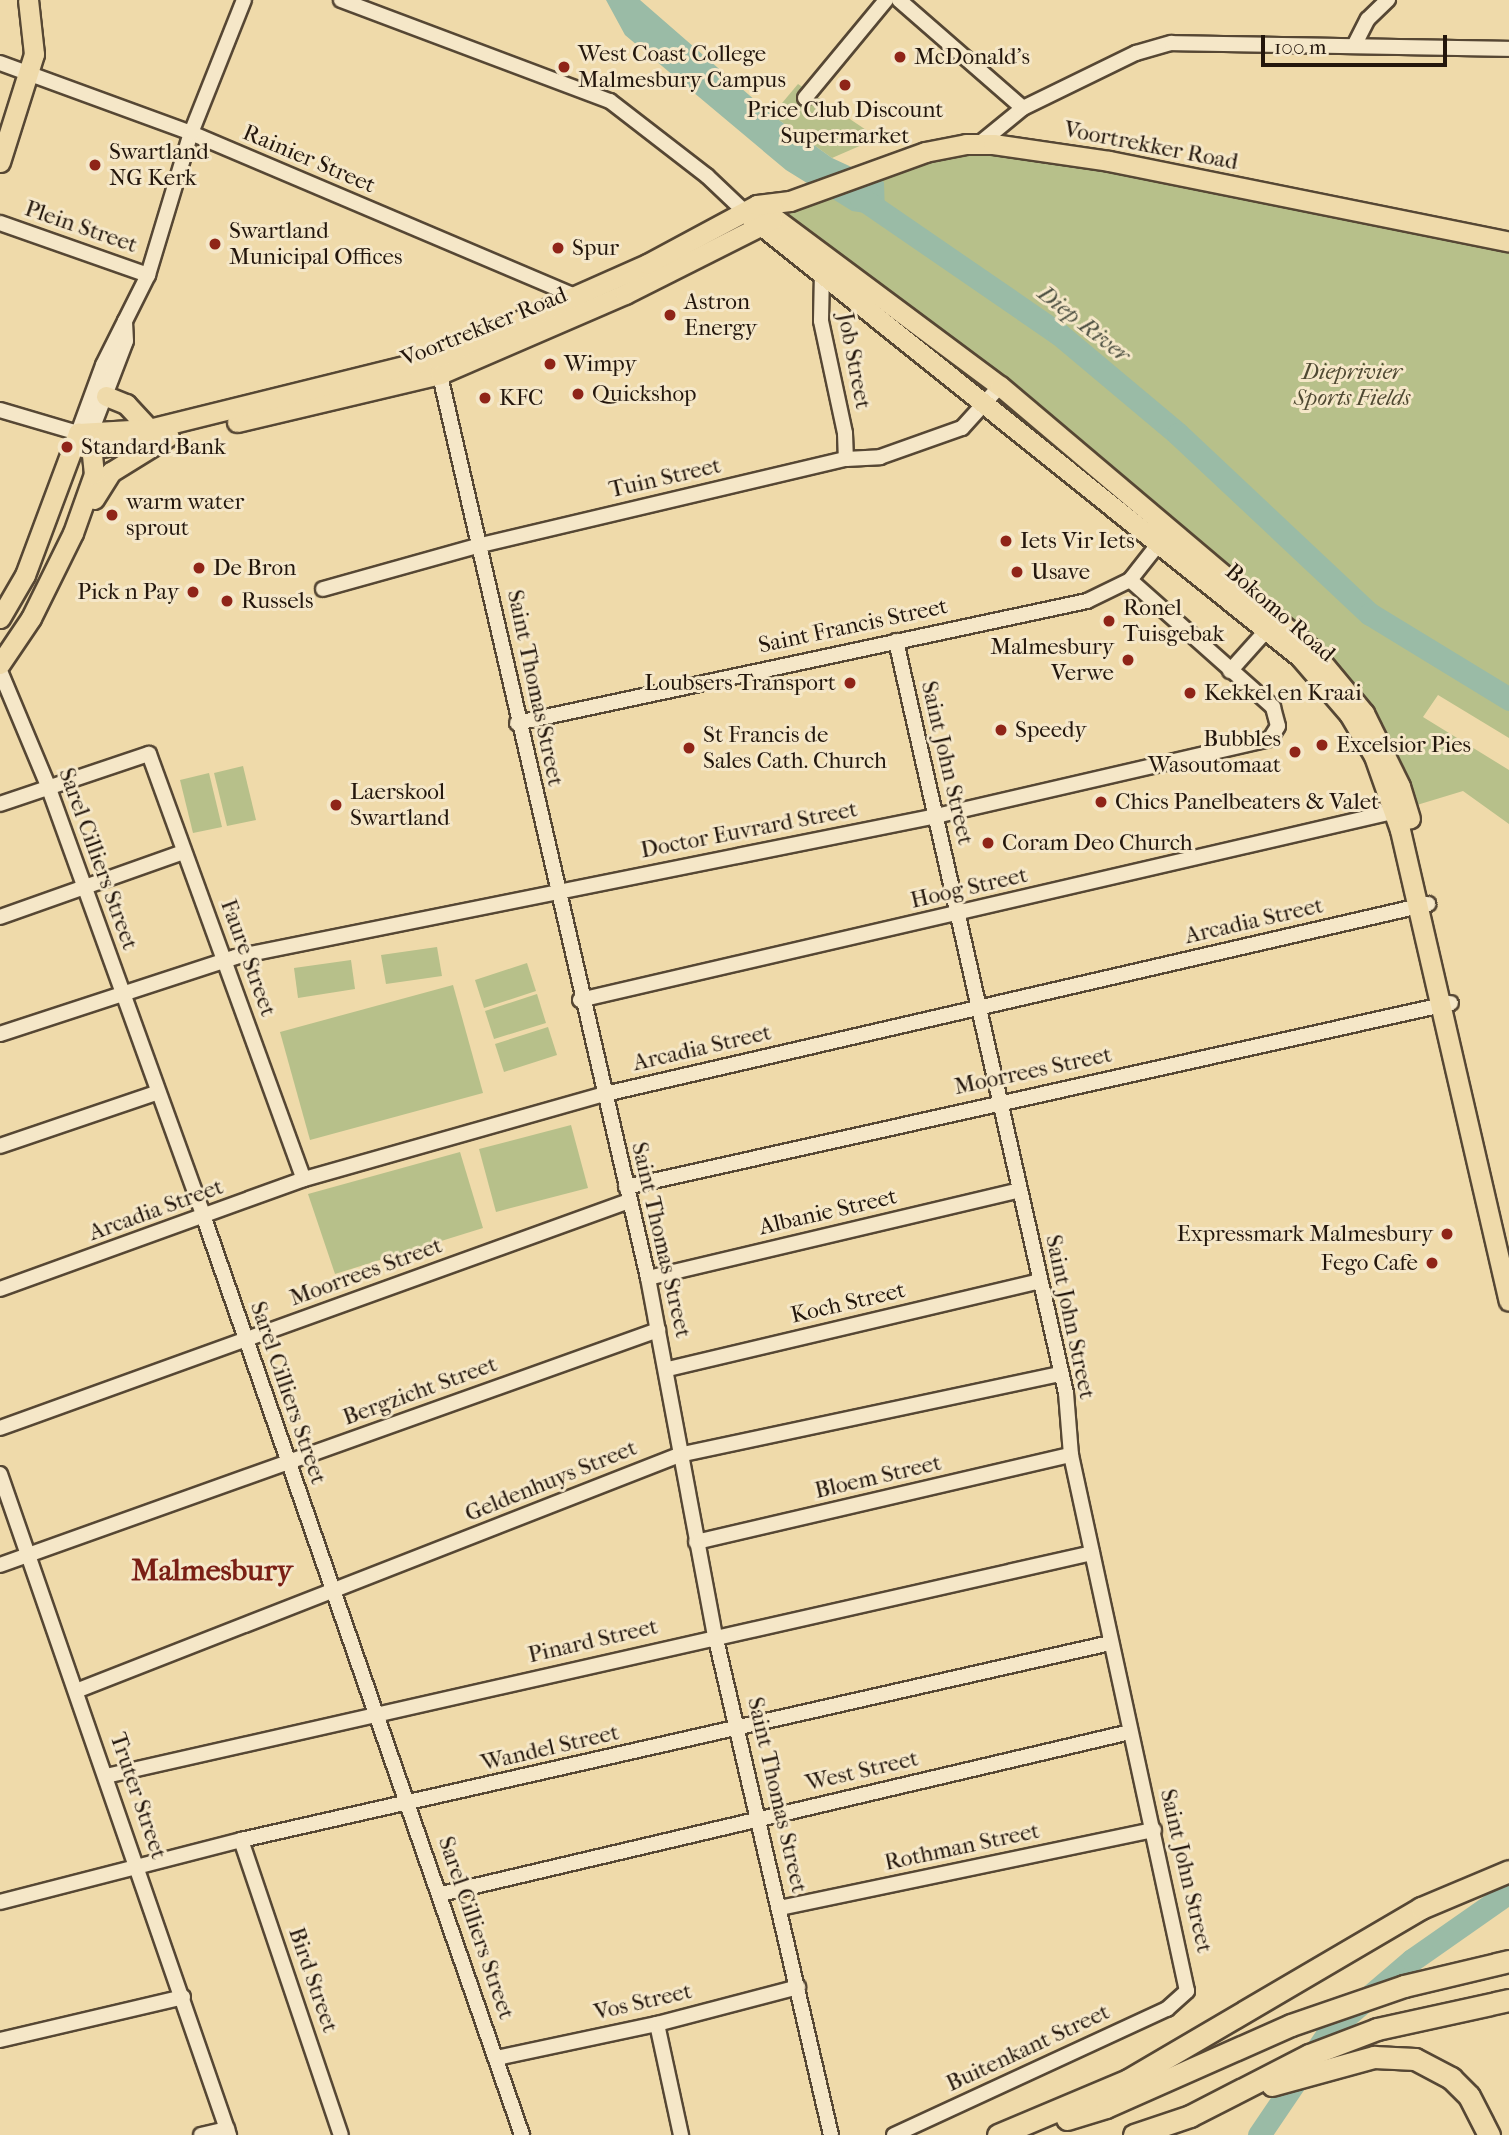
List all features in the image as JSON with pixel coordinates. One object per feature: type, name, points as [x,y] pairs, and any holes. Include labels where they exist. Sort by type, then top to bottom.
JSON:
[{"type":"highway","points":[[998,2135],[1128,2080],[1421,1908],[1508,1870]]},
{"type":"highway","points":[[1012,2135],[1106,2107],[1292,2025],[1404,1986],[1509,1961]]},
{"type":"highway","points":[[1134,2135],[1229,2097],[1309,2055],[1377,2029],[1509,2000]]},
{"type":"highway","points":[[1229,2097],[1374,2057],[1415,2059],[1451,2078],[1469,2096],[1489,2135]]},
{"type":"main road","points":[[0,162],[34,54],[28,0]]},
{"type":"main road","name":"Voortrekker Road","points":[[83,439],[169,436],[405,386],[574,295],[647,264],[751,208],[799,198],[925,152],[979,144],[1109,161],[1509,242]]},
{"type":"main road","name":"Voortrekker Road","points":[[83,439],[149,429],[438,366],[594,309],[769,221],[799,198]]},
{"type":"main road","points":[[751,208],[769,221]]},
{"type":"main road","name":"Bokomo Road","points":[[769,221],[822,272],[985,404],[1165,536]]},
{"type":"main road","name":"Bokomo Road","points":[[769,221],[1000,386],[1165,536],[1271,625],[1340,701],[1374,756],[1401,810],[1446,1004],[1509,1301]]},
{"type":"main road","points":[[106,396],[126,404],[149,429]]},
{"type":"main road","points":[[0,664],[31,618],[73,533],[111,472],[169,436]]},
{"type":"main road","points":[[73,533],[94,474],[83,439]]},
{"type":"main road","points":[[0,618],[25,575],[83,439]]},
{"type":"main road","name":"Bokomo Road","points":[[1446,1004],[1509,1242]]},
{"type":"street","points":[[83,439],[125,316],[148,275],[191,133],[244,0]]},
{"type":"street","points":[[341,0],[610,101],[751,208]]},
{"type":"street","points":[[805,98],[821,74],[887,0]]},
{"type":"street","points":[[899,0],[1023,108]]},
{"type":"street","points":[[1355,44],[1368,19],[1388,0]]},
{"type":"street","points":[[979,144],[1023,108],[1136,53],[1172,43],[1282,49],[1355,44],[1509,49]]},
{"type":"street","name":"Rainier Street","points":[[0,63],[191,133],[574,295],[594,309]]},
{"type":"street","name":"Plein Street","points":[[0,223],[148,275]]},
{"type":"street","name":"Job Street","points":[[822,272],[821,321],[845,433],[846,459]]},
{"type":"street","points":[[83,439],[106,396],[126,341],[125,316]]},
{"type":"street","name":"Saint Thomas Street","points":[[438,366],[481,545],[517,723],[558,892],[580,1000],[648,1278],[657,1330],[668,1369],[679,1455],[715,1635],[831,2135]]},
{"type":"street","name":"Tuin Street","points":[[323,589],[481,545],[846,459],[880,457],[947,436],[961,428],[1000,386]]},
{"type":"street","points":[[0,410],[83,439]]},
{"type":"street","points":[[845,433],[862,450],[880,457]]},
{"type":"street","name":"Saint Francis Street","points":[[517,723],[1087,601],[1130,580],[1165,536]]},
{"type":"street","points":[[1130,580],[1230,671],[1271,625]]},
{"type":"street","name":"Saint John Street","points":[[896,640],[1066,1393],[1071,1455],[1130,1732],[1186,1970],[1187,1991],[1178,2001]]},
{"type":"street","name":"Sarel Cilliers Street","points":[[0,671],[48,786],[156,1093],[204,1218],[244,1340],[441,1894],[522,2135]]},
{"type":"street","name":"Doctor Euvrard Street","points":[[0,1034],[225,960],[936,816],[1259,744],[1276,732],[1273,708],[1230,671]]},
{"type":"street","name":"Faure Street","points":[[48,786],[149,754],[304,1179]]},
{"type":"street","points":[[0,804],[48,786]]},
{"type":"street","name":"Hoog Street","points":[[580,1000],[1401,810]]},
{"type":"street","points":[[0,917],[184,852]]},
{"type":"street","name":"Arcadia Street","points":[[0,1289],[204,1218],[304,1179],[605,1094],[1423,906]]},
{"type":"street","name":"Moorrees Street","points":[[0,1428],[244,1340],[627,1194],[1001,1100],[1446,1004]]},
{"type":"street","points":[[0,1146],[156,1093]]},
{"type":"street","name":"Albanie Street","points":[[648,1278],[1019,1190]]},
{"type":"street","name":"Koch Street","points":[[668,1369],[1039,1281]]},
{"type":"street","name":"Bergzicht Street","points":[[0,1564],[657,1330]]},
{"type":"street","name":"Geldenhuys Street","points":[[76,1691],[679,1455],[1060,1374]]},
{"type":"street","name":"Bloem Street","points":[[696,1542],[1071,1455]]},
{"type":"street","name":"Truter Street","points":[[0,1474],[138,1865],[228,2132]]},
{"type":"street","name":"Pinard Street","points":[[106,1776],[377,1716],[715,1635],[1092,1553]]},
{"type":"street","name":"Wandel Street","points":[[0,1902],[241,1840],[1111,1643]]},
{"type":"street","name":"West Street","points":[[441,1894],[1130,1732]]},
{"type":"street","name":"Rothman Street","points":[[780,1908],[1154,1830]]},
{"type":"street","name":"Bird Street","points":[[241,1840],[341,2135]]},
{"type":"street","name":"Vos Street","points":[[497,2058],[657,2024],[798,1987]]},
{"type":"street","points":[[0,2040],[183,1997]]},
{"type":"street","name":"Buitenkant Street","points":[[894,2135],[1178,2001]]},
{"type":"street","points":[[657,2024],[681,2135]]},
{"type":"street","points":[[201,2135],[228,2132]]},
{"type":"green space","points":[[798,84],[878,138],[832,158],[772,115]]},
{"type":"green space","name":"Dieprivier Sports Fields","points":[[966,144],[1509,242],[1509,738],[1438,695],[1423,717],[1509,770],[1509,824],[1463,791],[1407,808],[1309,648],[776,218],[790,201]]},
{"type":"green space","points":[[243,766],[256,820],[227,826],[214,773]]},
{"type":"green space","points":[[209,773],[222,827],[193,833],[180,780]]},
{"type":"green space","points":[[437,947],[442,976],[386,984],[381,955]]},
{"type":"green space","points":[[351,960],[355,989],[298,998],[294,968]]},
{"type":"green space","points":[[527,963],[536,991],[484,1008],[475,980]]},
{"type":"green space","points":[[453,985],[483,1093],[310,1140],[280,1032]]},
{"type":"green space","points":[[537,994],[546,1023],[494,1039],[485,1011]]},
{"type":"green space","points":[[548,1027],[557,1055],[504,1072],[495,1044]]},
{"type":"green space","points":[[571,1125],[588,1188],[496,1212],[479,1149]]},
{"type":"green space","points":[[460,1152],[483,1228],[335,1274],[308,1194]]},
{"type":"shaded area","points":[[606,0],[640,0],[772,115],[832,158],[884,182],[885,216],[852,211],[786,170],[625,35]]},
{"type":"waterway","name":"Diep River","points":[[861,198],[1059,334],[1178,434],[1370,614],[1509,699]]},
{"type":"waterway","points":[[1259,2135],[1330,2030],[1412,1960],[1509,1892]]},
{"type":"place","name":"McDonald's","points":[[900,57]]},
{"type":"place","name":"West Coast College Malmesbury Campus","points":[[564,67]]},
{"type":"place","name":"Price Club Discount Supermarket","points":[[845,85]]},
{"type":"place","name":"Swartland NG Kerk","points":[[95,165]]},
{"type":"place","name":"Swartland Municipal Offices","points":[[215,244]]},
{"type":"place","name":"Spur","points":[[558,248]]},
{"type":"place","name":"Astron Energy","points":[[670,315]]},
{"type":"place","name":"Wimpy","points":[[550,364]]},
{"type":"place","name":"Quickshop","points":[[578,394]]},
{"type":"place","name":"KFC","points":[[485,398]]},
{"type":"place","name":"Standard Bank","points":[[67,447]]},
{"type":"place","name":"warm water sprout","points":[[112,515]]},
{"type":"place","name":"Iets Vir Iets","points":[[1006,541]]},
{"type":"place","name":"De Bron","points":[[199,568]]},
{"type":"place","name":"Usave","points":[[1017,572]]},
{"type":"place","name":"Pick n Pay","points":[[193,592]]},
{"type":"place","name":"Russels","points":[[227,601]]},
{"type":"place","name":"Ronel Tuisgebak","points":[[1109,621]]},
{"type":"place","name":"Malmesbury Verwe","points":[[1128,660]]},
{"type":"place","name":"Loubsers Transport","points":[[850,683]]},
{"type":"place","name":"Kekkel en Kraai","points":[[1190,693]]},
{"type":"place","name":"Speedy","points":[[1001,730]]},
{"type":"place","name":"Excelsior Pies","points":[[1322,745]]},
{"type":"place","name":"St Francis de Sales Cath. Church","points":[[689,748]]},
{"type":"place","name":"Bubbles Wasoutomaat","points":[[1295,752]]},
{"type":"place","name":"Chics Panelbeaters & Valet","points":[[1101,802]]},
{"type":"place","name":"Laerskool Swartland","points":[[336,805]]},
{"type":"place","name":"Coram Deo Church","points":[[988,843]]},
{"type":"place","name":"Expressmark Malmesbury","points":[[1447,1234]]},
{"type":"place","name":"Fego Cafe","points":[[1432,1263]]},
{"type":"district","name":"Malmesbury","points":[[212,1571]]}]
